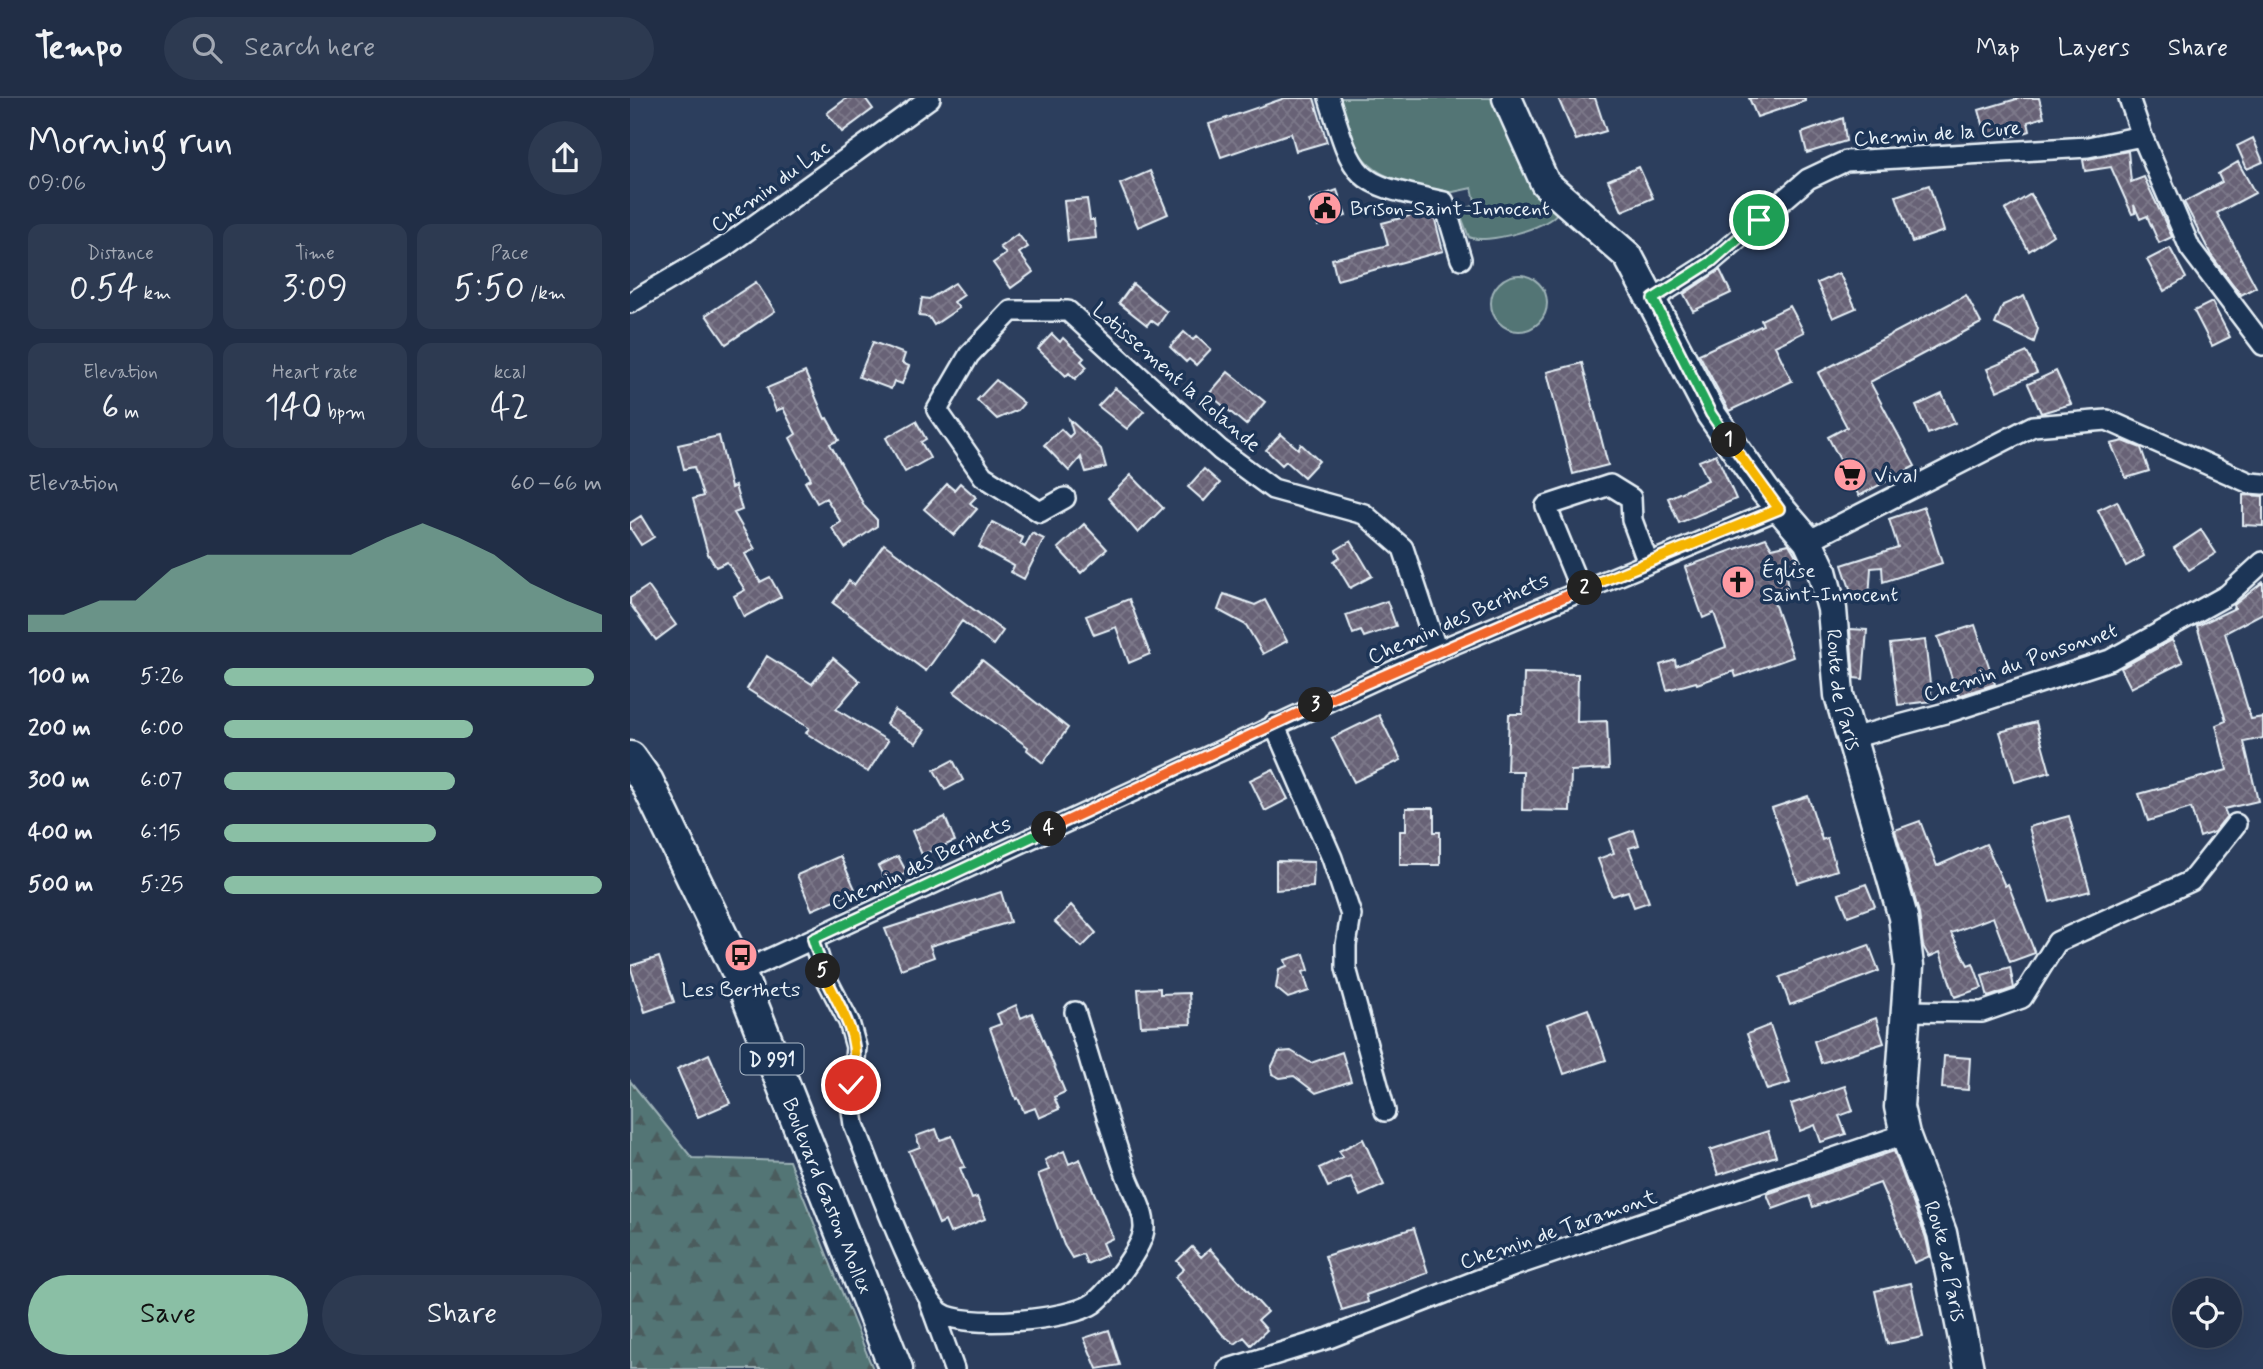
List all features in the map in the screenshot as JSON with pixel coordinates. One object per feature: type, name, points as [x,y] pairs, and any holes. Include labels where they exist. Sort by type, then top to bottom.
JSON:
[{"type":"main road","name":"Boulevard Gaston Mollex","points":[[630,758],[647,782],[739,973],[896,1369]]},
{"type":"street","name":"Chemin du Lac","points":[[630,303],[723,248],[930,98]]},
{"type":"street","points":[[1329,98],[1346,153],[1361,177],[1385,188],[1444,202],[1461,259]]},
{"type":"street","name":"Route de Paris","points":[[1507,98],[1545,183],[1628,256],[1653,299],[1711,414],[1779,509],[1808,541],[1822,572],[1832,609],[1839,695],[1903,917],[1909,966],[1899,1107],[1905,1134],[1942,1233],[1969,1369]]},
{"type":"street","points":[[2129,98],[2142,136],[2190,248],[2263,345]]},
{"type":"street","name":"Chemin de la Cure","points":[[1653,299],[1711,262],[1808,179],[1846,161],[2088,147],[2142,136]]},
{"type":"street","name":"Lotissement la Rolande","points":[[1065,498],[1040,512],[982,477],[937,411],[969,355],[1011,311],[1068,311],[1220,450],[1273,489],[1364,514],[1403,548],[1437,650]]},
{"type":"street","points":[[1808,541],[2034,426],[2107,420],[2250,483],[2263,484]]},
{"type":"street","points":[[1580,589],[1546,506],[1609,485],[1631,498],[1632,520],[1648,563]]},
{"type":"street","name":"Chemin des Berthets","points":[[739,973],[1437,650],[1779,509]]},
{"type":"street","name":"Chemin du Ponsonnet","points":[[1851,738],[1949,712],[2110,660],[2227,595],[2263,562]]},
{"type":"street","points":[[1274,724],[1332,858],[1351,915],[1346,945],[1346,968],[1385,1111]]},
{"type":"street","points":[[1907,1011],[1982,1012],[2022,998],[2057,943],[2191,881],[2236,824]]},
{"type":"street","points":[[813,939],[823,972],[849,1021],[856,1047],[850,1103],[854,1125],[930,1302],[954,1369]]},
{"type":"street","points":[[930,1302],[942,1314],[967,1320],[1003,1323],[1053,1316],[1093,1303],[1140,1245],[1144,1228],[1139,1204],[1127,1176],[1075,1012]]},
{"type":"street","name":"Chemin de Taramont","points":[[1227,1369],[1329,1338],[1514,1266],[1905,1134]]},
{"type":"green space","points":[[1340,98],[1497,98],[1557,213],[1542,224],[1516,234],[1488,239],[1469,237],[1459,211],[1476,205],[1472,188],[1439,195],[1397,180],[1372,167],[1357,148]]},
{"type":"green space","points":[[1519,275],[1530,277],[1539,283],[1545,292],[1545,314],[1539,323],[1530,329],[1519,331],[1508,329],[1499,323],[1493,314],[1491,303],[1493,292],[1499,283],[1508,277]]},
{"type":"green space","points":[[630,1081],[692,1158],[789,1161],[873,1369],[630,1369]]},
{"type":"building","points":[[847,98],[865,98],[873,109],[842,132],[827,113]]},
{"type":"building","points":[[1285,98],[1314,98],[1327,142],[1296,151],[1291,133],[1221,157],[1209,124]]},
{"type":"building","points":[[1558,98],[1595,98],[1606,131],[1576,140]]},
{"type":"building","points":[[1749,98],[1805,98],[1805,101],[1757,117]]},
{"type":"building","points":[[2020,98],[2039,98],[2044,117],[2028,122],[2030,131],[2008,138],[2007,134],[1986,135],[1979,110]]},
{"type":"building","points":[[1843,118],[1846,141],[1807,153],[1802,133]]},
{"type":"building","points":[[2253,138],[2263,162],[2247,169],[2237,146]]},
{"type":"building","points":[[2128,151],[2131,182],[2144,177],[2172,237],[2159,243],[2147,216],[2140,219],[2134,205],[2135,213],[2132,214],[2111,167],[2085,171],[2083,160]]},
{"type":"building","points":[[2238,162],[2255,193],[2217,213],[2256,287],[2241,295],[2211,255],[2184,202],[2222,182],[2218,174]]},
{"type":"building","points":[[1639,167],[1653,198],[1622,211],[1608,180]]},
{"type":"building","points":[[1150,171],[1168,214],[1138,227],[1120,184]]},
{"type":"building","points":[[1929,185],[1944,231],[1912,242],[1896,196]]},
{"type":"building","points":[[1337,190],[1346,216],[1318,226],[1309,200]]},
{"type":"building","points":[[2031,194],[2053,235],[2029,251],[2005,210]]},
{"type":"building","points":[[1087,199],[1096,238],[1068,241],[1064,201]]},
{"type":"building","points":[[1433,212],[1443,251],[1337,280],[1332,259],[1388,245],[1382,223]]},
{"type":"building","points":[[1018,234],[1028,247],[1019,253],[1033,272],[1011,288],[993,263],[1006,254],[1000,247]]},
{"type":"building","points":[[2170,248],[2186,278],[2164,291],[2147,260]]},
{"type":"building","points":[[1720,270],[1731,293],[1693,311],[1684,294]]},
{"type":"building","points":[[1839,273],[1856,308],[1833,318],[1817,283]]},
{"type":"building","points":[[756,282],[775,311],[726,344],[706,315]]},
{"type":"building","points":[[955,283],[964,295],[954,302],[959,308],[934,325],[929,317],[919,316],[922,298],[929,299]]},
{"type":"building","points":[[1133,284],[1167,312],[1158,325],[1151,320],[1147,325],[1119,303]]},
{"type":"building","points":[[1966,295],[1981,323],[1870,382],[1915,466],[1859,496],[1828,437],[1847,427],[1818,373]]},
{"type":"building","points":[[2024,296],[2038,329],[2034,342],[1995,324],[2003,305]]},
{"type":"building","points":[[2212,302],[2230,337],[2212,346],[2194,311]]},
{"type":"building","points":[[1790,306],[1804,332],[1775,346],[1792,381],[1729,411],[1699,354],[1763,325],[1761,320]]},
{"type":"building","points":[[1184,332],[1193,340],[1197,336],[1211,349],[1196,365],[1189,359],[1186,362],[1170,347]]},
{"type":"building","points":[[1052,334],[1060,342],[1063,338],[1084,358],[1081,361],[1087,367],[1075,379],[1069,373],[1066,376],[1038,349]]},
{"type":"building","points":[[873,342],[905,354],[902,363],[909,366],[902,384],[894,381],[891,389],[859,377]]},
{"type":"building","points":[[2027,352],[2037,373],[1997,391],[1987,369]]},
{"type":"building","points":[[1582,363],[1608,465],[1573,474],[1547,372]]},
{"type":"building","points":[[2056,371],[2071,404],[2041,413],[2028,384]]},
{"type":"building","points":[[805,372],[825,419],[827,418],[839,440],[830,444],[865,507],[877,520],[877,526],[845,548],[832,528],[841,522],[826,498],[817,503],[805,482],[811,479],[790,438],[796,434],[783,408],[776,411],[767,388]]},
{"type":"building","points":[[1228,372],[1265,402],[1246,425],[1209,394]]},
{"type":"building","points":[[996,380],[1024,403],[1018,410],[997,419],[977,400]]},
{"type":"building","points":[[1115,388],[1144,411],[1127,429],[1098,406]]},
{"type":"building","points":[[1942,394],[1955,423],[1928,434],[1916,406]]},
{"type":"building","points":[[1069,419],[1101,449],[1106,467],[1086,472],[1081,457],[1069,471],[1044,445],[1061,429],[1069,437],[1073,433]]},
{"type":"building","points":[[916,421],[926,439],[921,442],[930,458],[905,472],[886,438]]},
{"type":"building","points":[[1281,434],[1298,449],[1301,444],[1319,461],[1304,477],[1286,461],[1282,465],[1266,450]]},
{"type":"building","points":[[719,436],[731,488],[735,486],[742,510],[734,513],[755,549],[745,554],[760,582],[770,577],[781,597],[744,617],[734,596],[745,590],[727,562],[716,567],[708,554],[693,499],[703,496],[694,467],[684,469],[678,445]]},
{"type":"building","points":[[2123,441],[2141,448],[2149,471],[2126,478],[2111,444]]},
{"type":"building","points":[[1716,454],[1736,499],[1679,523],[1668,498],[1708,480],[1699,461]]},
{"type":"building","points":[[1204,469],[1220,483],[1204,501],[1188,487]]},
{"type":"building","points":[[1131,475],[1163,508],[1138,533],[1108,498]]},
{"type":"building","points":[[960,483],[976,497],[970,503],[977,509],[954,535],[924,509],[947,484],[954,490]]},
{"type":"building","points":[[2243,495],[2263,496],[2263,526],[2243,525]]},
{"type":"building","points":[[2117,501],[2144,556],[2126,566],[2098,510]]},
{"type":"building","points":[[1924,507],[1942,563],[1883,582],[1882,567],[1871,568],[1869,599],[1855,603],[1842,565],[1898,547],[1889,519]]},
{"type":"building","points":[[641,516],[654,537],[641,545],[630,528],[630,523]]},
{"type":"building","points":[[992,522],[1023,538],[1020,544],[1025,547],[1032,533],[1044,539],[1024,579],[1011,572],[1014,566],[979,547]]},
{"type":"building","points":[[1084,524],[1107,549],[1081,573],[1058,548]]},
{"type":"building","points":[[2201,530],[2216,553],[2189,570],[2174,548]]},
{"type":"building","points":[[1766,538],[1772,548],[1789,544],[1802,566],[1786,575],[1788,588],[1771,594],[1793,657],[1736,677],[1734,671],[1697,684],[1696,682],[1667,690],[1660,665],[1675,660],[1676,666],[1726,647],[1714,613],[1703,618],[1685,567]]},
{"type":"building","points":[[1351,541],[1372,576],[1350,588],[1334,561],[1340,557],[1336,550]]},
{"type":"building","points":[[884,544],[1003,631],[993,645],[962,621],[926,671],[833,603],[849,581],[854,585]]},
{"type":"building","points":[[2263,582],[2263,613],[2225,633],[2251,719],[2263,717],[2263,738],[2244,742],[2258,801],[2224,809],[2227,816],[2214,832],[2200,837],[2191,808],[2148,821],[2139,794],[2227,770],[2216,725],[2226,721],[2197,626],[2235,608],[2234,605]]},
{"type":"building","points":[[648,586],[676,625],[656,640],[630,604],[630,598]]},
{"type":"building","points":[[1224,594],[1255,605],[1265,600],[1287,641],[1263,654],[1246,625],[1218,610]]},
{"type":"building","points":[[1129,599],[1150,654],[1129,663],[1116,627],[1094,635],[1086,616]]},
{"type":"building","points":[[1387,601],[1396,626],[1364,637],[1361,631],[1353,634],[1346,615]]},
{"type":"building","points":[[1975,625],[1995,684],[1958,696],[1938,637]]},
{"type":"building","points":[[1850,629],[1867,630],[1863,679],[1854,678]]},
{"type":"building","points":[[1925,640],[1932,701],[1898,705],[1890,644]]},
{"type":"building","points":[[2172,640],[2183,662],[2131,688],[2121,668]]},
{"type":"building","points":[[767,656],[812,684],[833,658],[860,681],[836,709],[888,741],[868,772],[806,733],[809,728],[747,689]]},
{"type":"building","points":[[982,660],[1068,728],[1043,763],[1027,750],[1028,747],[954,692]]},
{"type":"building","points":[[1524,673],[1578,674],[1577,722],[1607,721],[1609,769],[1571,771],[1570,811],[1522,810],[1523,771],[1507,771],[1509,714],[1523,714]]},
{"type":"building","points":[[895,710],[925,730],[916,743],[886,724]]},
{"type":"building","points":[[1379,715],[1401,760],[1354,782],[1332,738]]},
{"type":"building","points":[[2036,722],[2050,772],[2015,782],[2000,732]]},
{"type":"building","points":[[953,760],[963,780],[945,790],[934,770]]},
{"type":"building","points":[[1273,769],[1288,799],[1265,811],[1250,780]]},
{"type":"building","points":[[1808,796],[1822,840],[1827,838],[1837,870],[1798,883],[1772,808]]},
{"type":"building","points":[[1406,808],[1434,808],[1434,832],[1440,832],[1440,865],[1400,865],[1400,831],[1406,831]]},
{"type":"building","points":[[2069,816],[2090,891],[2050,902],[2029,827]]},
{"type":"building","points":[[945,817],[955,841],[922,855],[912,831]]},
{"type":"building","points":[[1920,821],[1937,866],[1986,844],[2005,886],[2008,884],[2035,953],[2010,962],[1993,917],[1951,933],[1968,965],[1973,963],[1982,988],[1955,997],[1940,952],[1929,957],[1923,946],[1919,913],[1895,830]]},
{"type":"building","points":[[1634,830],[1639,845],[1629,848],[1649,902],[1634,907],[1628,891],[1612,896],[1598,859],[1614,853],[1609,839]]},
{"type":"building","points":[[840,856],[856,891],[812,910],[797,875]]},
{"type":"building","points":[[898,856],[907,873],[887,883],[878,866]]},
{"type":"building","points":[[1276,861],[1314,862],[1313,887],[1276,890]]},
{"type":"building","points":[[1866,884],[1875,906],[1848,916],[1839,894]]},
{"type":"building","points":[[1001,892],[1010,922],[930,946],[934,957],[901,969],[885,929]]},
{"type":"building","points":[[1071,905],[1096,933],[1082,947],[1055,922]]},
{"type":"building","points":[[1869,945],[1879,971],[1790,1005],[1780,977]]},
{"type":"building","points":[[1304,954],[1309,970],[1303,972],[1309,991],[1288,998],[1276,988],[1279,969],[1287,966],[1285,960]]},
{"type":"building","points":[[659,957],[674,1002],[645,1012],[630,966]]},
{"type":"building","points":[[2010,967],[2014,988],[1988,997],[1982,975]]},
{"type":"building","points":[[1160,988],[1160,994],[1189,993],[1191,1024],[1141,1026],[1138,989]]},
{"type":"building","points":[[1016,1005],[1021,1018],[1032,1013],[1065,1092],[1054,1097],[1059,1109],[1039,1118],[1035,1108],[1024,1112],[1018,1098],[1016,1099],[990,1028],[1001,1024],[997,1014]]},
{"type":"building","points":[[1588,1009],[1606,1060],[1564,1074],[1547,1024]]},
{"type":"building","points":[[1876,1018],[1884,1043],[1821,1063],[1814,1041]]},
{"type":"building","points":[[1770,1025],[1790,1083],[1767,1090],[1747,1034]]},
{"type":"building","points":[[1291,1051],[1311,1063],[1342,1052],[1351,1081],[1316,1093],[1294,1076],[1280,1078],[1272,1074],[1271,1068],[1279,1052]]},
{"type":"building","points":[[709,1054],[730,1103],[698,1117],[677,1069]]},
{"type":"building","points":[[1944,1056],[1970,1058],[1968,1090],[1942,1088]]},
{"type":"building","points":[[1845,1086],[1853,1111],[1839,1116],[1846,1134],[1821,1142],[1815,1125],[1800,1131],[1791,1104]]},
{"type":"building","points":[[936,1129],[940,1140],[952,1136],[965,1167],[960,1168],[972,1199],[977,1197],[985,1219],[950,1233],[945,1221],[939,1224],[909,1151],[920,1147],[916,1136]]},
{"type":"building","points":[[1768,1131],[1776,1156],[1718,1175],[1710,1150]]},
{"type":"building","points":[[1363,1139],[1384,1185],[1360,1196],[1351,1177],[1328,1187],[1319,1168],[1343,1157],[1339,1151]]},
{"type":"building","points":[[1064,1151],[1069,1164],[1080,1159],[1113,1238],[1102,1243],[1107,1255],[1087,1264],[1083,1254],[1072,1258],[1064,1245],[1038,1174],[1049,1170],[1045,1160]]},
{"type":"building","points":[[1894,1151],[1930,1256],[1914,1263],[1880,1183],[1813,1207],[1809,1196],[1773,1209],[1767,1194]]},
{"type":"building","points":[[1414,1228],[1428,1273],[1366,1295],[1368,1302],[1342,1310],[1325,1256]]},
{"type":"building","points":[[1192,1247],[1201,1257],[1210,1249],[1267,1312],[1258,1320],[1267,1330],[1251,1345],[1244,1337],[1235,1344],[1223,1335],[1175,1277],[1184,1269],[1177,1261]]},
{"type":"building","points":[[1911,1283],[1923,1337],[1887,1344],[1875,1291]]},
{"type":"building","points":[[1109,1330],[1120,1365],[1097,1369],[1084,1338]]},
{"type":"place","name":"Brison-Saint-Innocent","points":[[1325,208]]},
{"type":"place","name":"Vival","points":[[1850,475]]},
{"type":"place","name":"Église Saint-Innocent","points":[[1738,582]]},
{"type":"place","name":"Les Berthets","points":[[741,955]]},
{"type":"route","points":[[851,1085],[856,1067],[856,1047],[849,1021],[823,972],[813,939],[1437,650],[1779,509],[1711,414],[1653,299],[1711,262],[1759,220]]}]
